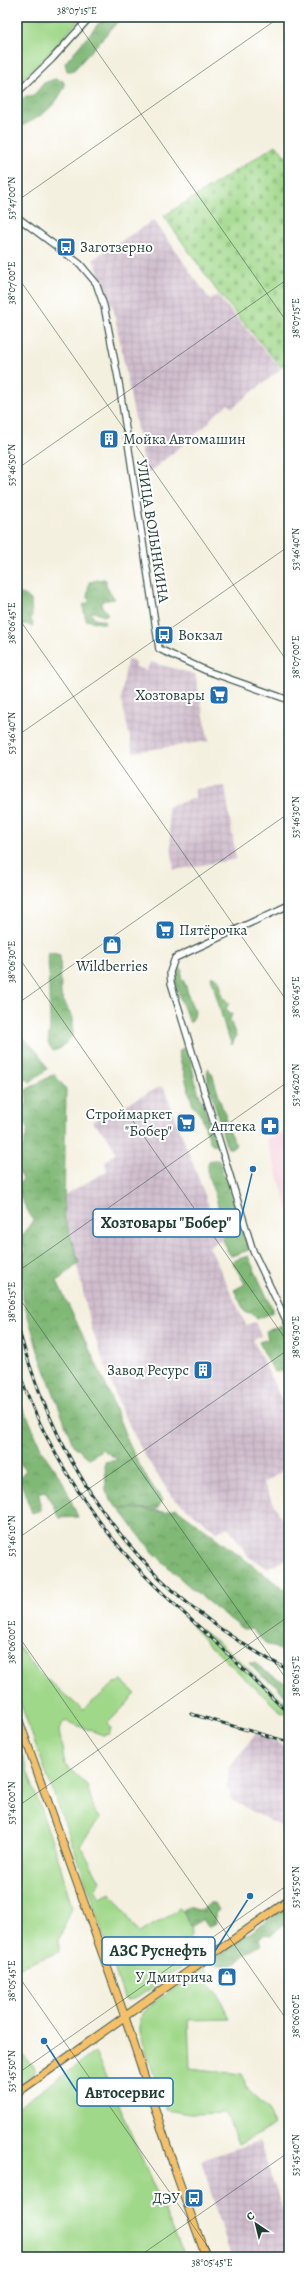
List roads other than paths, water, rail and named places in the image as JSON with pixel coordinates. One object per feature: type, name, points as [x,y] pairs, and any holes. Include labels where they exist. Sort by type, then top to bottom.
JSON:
[{"type":"main road","points":[[17,1714],[125,2017],[177,2176],[206,2257]]},
{"type":"main road","points":[[17,2093],[289,1900]]},
{"type":"street","points":[[17,92],[52,59],[90,17]]},
{"type":"street","name":"УЛИЦА ВОЛЫНКИНА","points":[[17,217],[80,264],[89,273],[101,294],[119,383],[159,649],[207,671],[289,700]]},
{"type":"street","points":[[289,905],[175,958],[172,964],[171,983],[253,1251],[289,1326]]},
{"type":"railway","points":[[17,1324],[35,1380],[57,1433],[84,1482],[115,1527],[151,1569],[192,1607],[238,1640],[289,1670]]},
{"type":"railway","points":[[17,1365],[34,1411],[45,1434],[70,1478],[98,1520],[138,1568],[289,1714]]},
{"type":"railway","points":[[191,1714],[289,1742]]},
{"type":"place","name":"Заготзерно","points":[[66,247]]},
{"type":"place","name":"Мойка Автомашин","points":[[109,439]]},
{"type":"place","name":"Вокзал","points":[[164,635]]},
{"type":"place","name":"Хозтовары","points":[[219,695]]},
{"type":"place","name":"Пятёрочка","points":[[165,930]]},
{"type":"place","name":"Wildberries","points":[[112,945]]},
{"type":"place","name":"Строймаркет \"Бобер\"","points":[[186,1123]]},
{"type":"place","name":"Аптека","points":[[270,1126]]},
{"type":"place","name":"Хозтовары \"Бобер\"","points":[[253,1169]]},
{"type":"place","name":"Завод Ресурс","points":[[203,1370]]},
{"type":"place","name":"АЗС Руснефть","points":[[250,1896]]},
{"type":"place","name":"У Дмитрича","points":[[227,1977]]},
{"type":"place","name":"Автосервис","points":[[44,2041]]},
{"type":"place","name":"ДЭУ","points":[[194,2198]]}]
